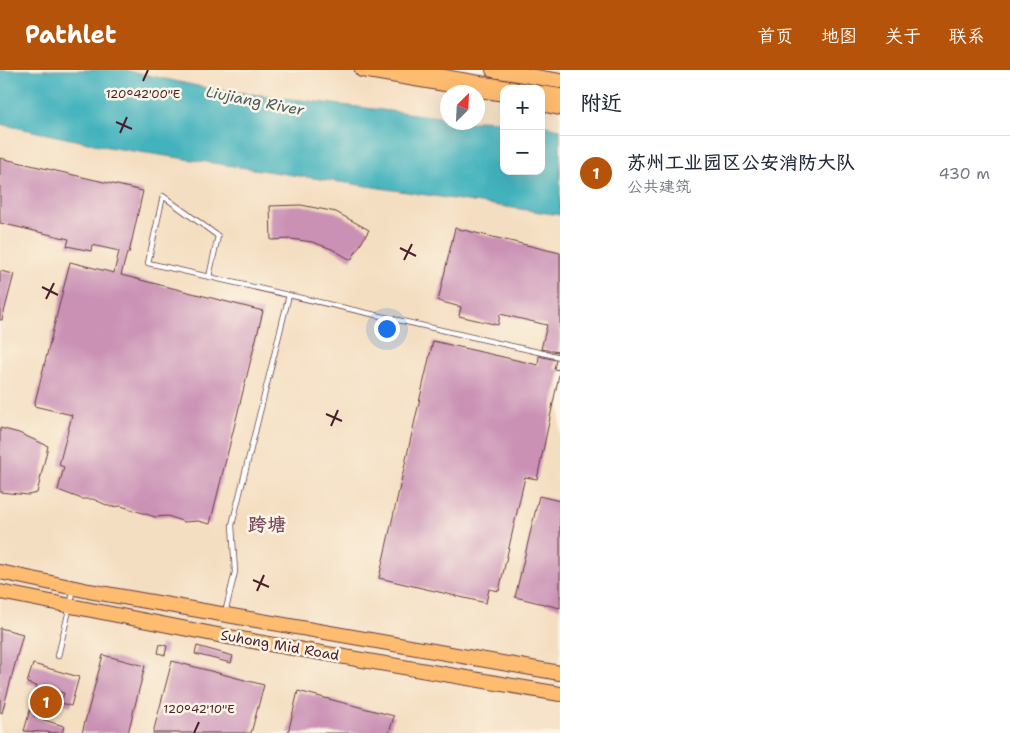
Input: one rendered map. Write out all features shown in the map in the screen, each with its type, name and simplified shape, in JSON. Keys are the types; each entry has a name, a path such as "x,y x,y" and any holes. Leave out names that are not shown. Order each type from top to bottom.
{"main road":[{"path":"362,70 500,93"},
{"path":"404,70 500,86"},
{"path":"492,70 560,81"},
{"path":"539,71 560,74"},
{"path":"431,74 500,93"},
{"path":"545,94 560,96"},
{"path":"545,102 560,104"},
{"path":"545,103 560,108"},
{"name":"Suhong Mid Road","path":"0,572 74,588 560,673"},
{"name":"Suhong Mid Road","path":"0,592 223,636 560,694"}],"lane":[{"path":"209,277 218,236 163,196 148,263 209,277 289,295 560,357"},
{"path":"224,614 235,572 232,525 289,295"},
{"path":"58,656 74,588"}],"water":[{"name":"Liujiang River","path":"0,70 125,70 211,89 440,117 440,130 485,130 485,120 500,121 500,175 545,175 545,126 560,129 560,215 113,148 0,124"}],"building":[{"path":"0,158 143,191 129,253 127,253 121,275 263,311 210,524 198,521 184,522 168,516 155,517 121,506 111,507 93,499 82,499 58,490 64,467 59,465 72,415 34,406 70,262 114,273 119,251 92,245 91,251 67,246 69,239 0,223"},
{"path":"301,205 336,212 369,230 351,260 332,249 312,242 291,239 271,240 270,206"},
{"path":"455,228 560,253 560,341 558,352 541,349 547,325 500,314 498,325 459,316 461,307 438,301"},
{"path":"0,271 14,274 2,320 0,320"},
{"path":"433,341 538,365 539,356 556,360 554,369 560,370 537,479 525,477 499,591 489,589 486,603 379,578"},
{"path":"0,428 19,433 48,446 37,493 28,495 0,492"},
{"path":"539,496 560,501 560,608 515,597"},
{"path":"0,628 23,634 2,713 0,712"},
{"path":"160,644 167,646 165,655 158,653"},
{"path":"197,646 233,656 231,663 195,654"},
{"path":"103,655 145,666 128,733 82,733"},
{"path":"172,661 264,685 251,733 153,733"},
{"path":"33,664 79,677 71,706 61,703 64,693 49,689 46,701 39,699 34,717 64,726 62,733 24,731 37,686 27,683"},
{"path":"298,691 394,716 389,733 288,733"}],"place":[{"name":"苏州工业园区公安消防大队","path":"46,702"}],"district":[{"name":"跨塘","path":"267,524"}]}
